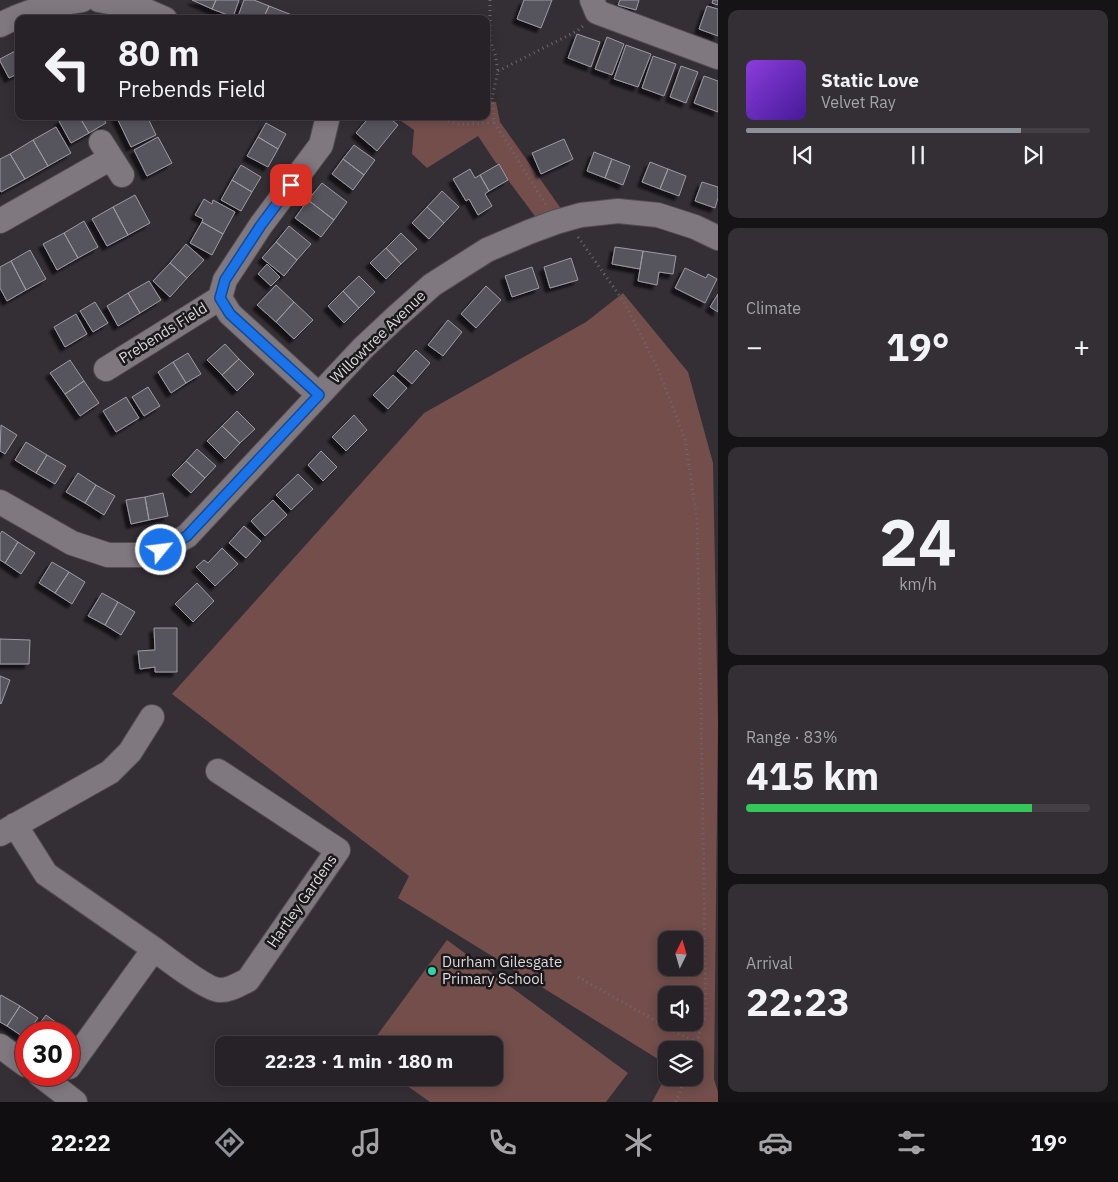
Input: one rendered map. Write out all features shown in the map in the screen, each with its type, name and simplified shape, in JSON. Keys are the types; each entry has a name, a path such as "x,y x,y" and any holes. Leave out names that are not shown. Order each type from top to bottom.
{"street":[{"path":"18,15 56,4 82,0"},
{"path":"99,0 140,8 156,15"},
{"path":"595,6 718,57"},
{"path":"0,25 15,16"},
{"name":"Prebends Field","path":"106,369 220,298 225,280 261,225 321,144 327,120"},
{"path":"0,221 111,158"},
{"name":"Willowtree Avenue","path":"0,502 72,543 108,555 138,555 161,550 187,536 319,395 395,318 432,285 487,250 528,232 581,215 618,211 658,215 695,227 718,238"},
{"name":"Prebends Field","path":"220,298 230,314 319,395"},
{"name":"Hartley Gardens","path":"152,718 130,752 110,772 8,829 46,874 205,985 218,990 232,988 248,980 338,850 218,771"},
{"path":"80,1051 154,949"},
{"path":"0,1046 15,1058"},
{"path":"59,1086 75,1102"}],"path":[{"path":"490,0 490,40 498,72 492,98 494,122 561,221 624,302 658,369 685,439 697,520 702,724 706,1013 696,1041"},
{"path":"498,72 577,31 595,6"},
{"path":"446,120 458,124 494,122"},
{"path":"471,120 477,124"},
{"path":"578,977 694,1041"},
{"path":"676,1102 681,1086"}],"shaded area":[{"path":"490,101 496,102 500,122 562,210 537,219 478,136 427,168 412,154 414,130 400,120 490,120"},
{"path":"623,293 688,372 713,463 718,723 714,1079 718,1092 718,1102 652,1102 661,1086 703,1086 703,1041 658,1041 658,1059 398,898 409,876 172,694 424,413 586,322"},
{"path":"447,940 628,1073 606,1102 430,1102 407,1086 503,1086 503,1036 377,1036"}],"building":[{"path":"192,0 216,0 212,9"},
{"path":"216,0 239,0 234,15 228,15 212,9"},
{"path":"244,0 254,0 269,6 265,15 238,15"},
{"path":"524,0 552,0 541,28 517,19"},
{"path":"620,0 639,0 636,10 618,5"},
{"path":"713,0 718,0 718,5 712,3"},
{"path":"269,6 292,15 265,15"},
{"path":"707,6 718,9 718,36 699,29"},
{"path":"577,34 600,42 591,67 568,58"},
{"path":"607,37 624,44 612,75 595,69"},
{"path":"626,45 651,54 638,87 614,79"},
{"path":"15,51 15,75 9,78 0,59"},
{"path":"653,56 676,64 664,96 642,88"},
{"path":"681,66 698,72 686,103 670,97"},
{"path":"704,76 718,81 718,112 694,103"},
{"path":"81,120 89,133 71,143 59,121"},
{"path":"81,120 104,120 106,123 89,133"},
{"path":"118,120 149,120 156,135 131,147"},
{"path":"367,120 392,120 398,125 377,151 356,133"},
{"path":"266,123 286,134 278,149 258,137"},
{"path":"56,127 71,153 48,166 33,140"},
{"path":"158,137 172,163 147,176 134,150"},
{"path":"258,137 278,149 268,167 247,156"},
{"path":"564,139 573,159 541,174 532,153"},
{"path":"33,140 48,166 25,179 10,154"},
{"path":"354,145 375,160 364,175 343,159"},
{"path":"594,152 612,159 605,178 587,171"},
{"path":"10,154 25,179 1,192 0,159"},
{"path":"343,159 364,175 353,190 332,174"},
{"path":"612,159 630,166 623,185 605,178"},
{"path":"650,162 668,169 660,189 642,182"},
{"path":"499,164 508,180 489,191 480,175"},
{"path":"241,165 261,177 252,192 232,180"},
{"path":"470,169 475,178 480,175 489,191 485,194 492,206 478,215 469,199 466,201 453,179"},
{"path":"668,169 686,176 679,196 660,189"},
{"path":"232,180 252,192 241,211 221,200"},
{"path":"702,182 718,187 718,198 715,208 695,201"},
{"path":"322,183 347,202 334,220 308,200"},
{"path":"442,191 459,207 444,223 427,207"},
{"path":"135,195 150,223 128,235 113,207"},
{"path":"204,199 212,204 213,200 235,212 223,234 202,222 203,219 195,215"},
{"path":"308,200 334,220 321,237 295,218"},
{"path":"113,207 128,235 107,246 92,219"},
{"path":"427,207 444,223 429,239 412,223"},
{"path":"84,221 98,247 78,258 64,233"},
{"path":"202,222 223,234 212,255 190,243"},
{"path":"289,226 311,244 297,260 276,242"},
{"path":"64,233 78,258 57,270 43,244"},
{"path":"401,233 417,249 401,264 386,248"},
{"path":"276,242 297,260 284,276 262,258"},
{"path":"186,244 204,260 187,278 170,263"},
{"path":"615,247 643,251 640,269 612,264"},
{"path":"386,248 401,264 386,279 370,263"},
{"path":"30,250 46,279 26,290 11,261"},
{"path":"643,251 676,256 673,274 659,272 657,285 638,281"},
{"path":"571,258 578,280 550,288 544,267"},
{"path":"11,261 26,290 7,301 0,288 0,267"},
{"path":"170,263 187,278 170,297 153,281"},
{"path":"267,264 280,277 271,286 258,274"},
{"path":"532,267 539,288 512,297 505,276"},
{"path":"685,268 706,278 708,274 717,279 705,303 675,288"},
{"path":"359,276 375,292 359,308 343,291"},
{"path":"149,281 161,300 140,313 128,293"},
{"path":"276,285 294,302 276,322 257,305"},
{"path":"486,286 501,300 476,328 461,314"},
{"path":"343,291 359,308 344,323 328,306"},
{"path":"128,293 140,313 118,326 107,306"},
{"path":"718,294 718,312 710,307"},
{"path":"95,302 108,323 93,332 80,311"},
{"path":"294,302 313,320 294,339 276,322"},
{"path":"76,314 87,334 65,347 54,327"},
{"path":"448,320 462,332 443,356 428,345"},
{"path":"225,344 239,359 222,375 207,360"},
{"path":"416,350 430,363 412,384 397,371"},
{"path":"188,353 201,374 186,383 173,362"},
{"path":"239,359 254,374 237,391 222,375"},
{"path":"70,360 84,381 65,394 50,373"},
{"path":"173,362 186,383 171,393 158,372"},
{"path":"393,375 407,388 388,409 373,395"},
{"path":"84,381 99,403 80,416 65,394"},
{"path":"148,387 160,406 144,416 132,397"},
{"path":"126,397 139,418 116,432 103,411"},
{"path":"237,411 255,429 240,443 222,426"},
{"path":"354,415 367,430 346,451 332,437"},
{"path":"1,425 17,435 5,454 0,451"},
{"path":"222,426 240,443 225,459 207,441"},
{"path":"26,442 47,455 36,473 15,460"},
{"path":"197,449 216,466 205,478 186,461"},
{"path":"321,451 337,467 323,481 308,465"},
{"path":"47,455 66,466 55,484 36,473"},
{"path":"186,461 205,478 191,493 172,475"},
{"path":"78,473 96,485 85,503 66,492"},
{"path":"298,474 313,489 291,510 276,495"},
{"path":"96,485 115,496 104,515 85,503"},
{"path":"163,493 168,516 149,520 145,497"},
{"path":"145,497 149,520 131,524 126,500"},
{"path":"273,500 287,515 265,536 251,521"},
{"path":"244,526 261,541 246,558 229,543"},
{"path":"2,531 18,542 5,563 0,560 0,534"},
{"path":"18,542 35,553 21,574 5,563"},
{"path":"222,548 238,564 215,586 196,567 204,560 208,563"},
{"path":"52,562 69,572 55,593 39,583"},
{"path":"69,572 85,582 72,604 55,593"},
{"path":"197,583 214,601 193,622 175,604"},
{"path":"102,593 118,602 105,625 88,616"},
{"path":"118,602 135,612 121,635 105,625"},
{"path":"154,628 177,628 177,672 155,672 155,667 140,669 138,651 155,650"},
{"path":"0,639 30,640 29,664 0,664"},
{"path":"0,676 10,680 1,704 0,703"},
{"path":"1,995 20,1006 7,1026 0,1022"},
{"path":"20,1006 38,1018 36,1021 15,1021 15,1031 7,1026"},
{"path":"46,1015 54,1021 41,1021"}],"place":[{"name":"Durham Gilesgate Primary School","path":"432,971"}],"route":[{"path":"161,550 187,536 319,395 230,314 220,298 225,280 261,225 291,185"}]}
